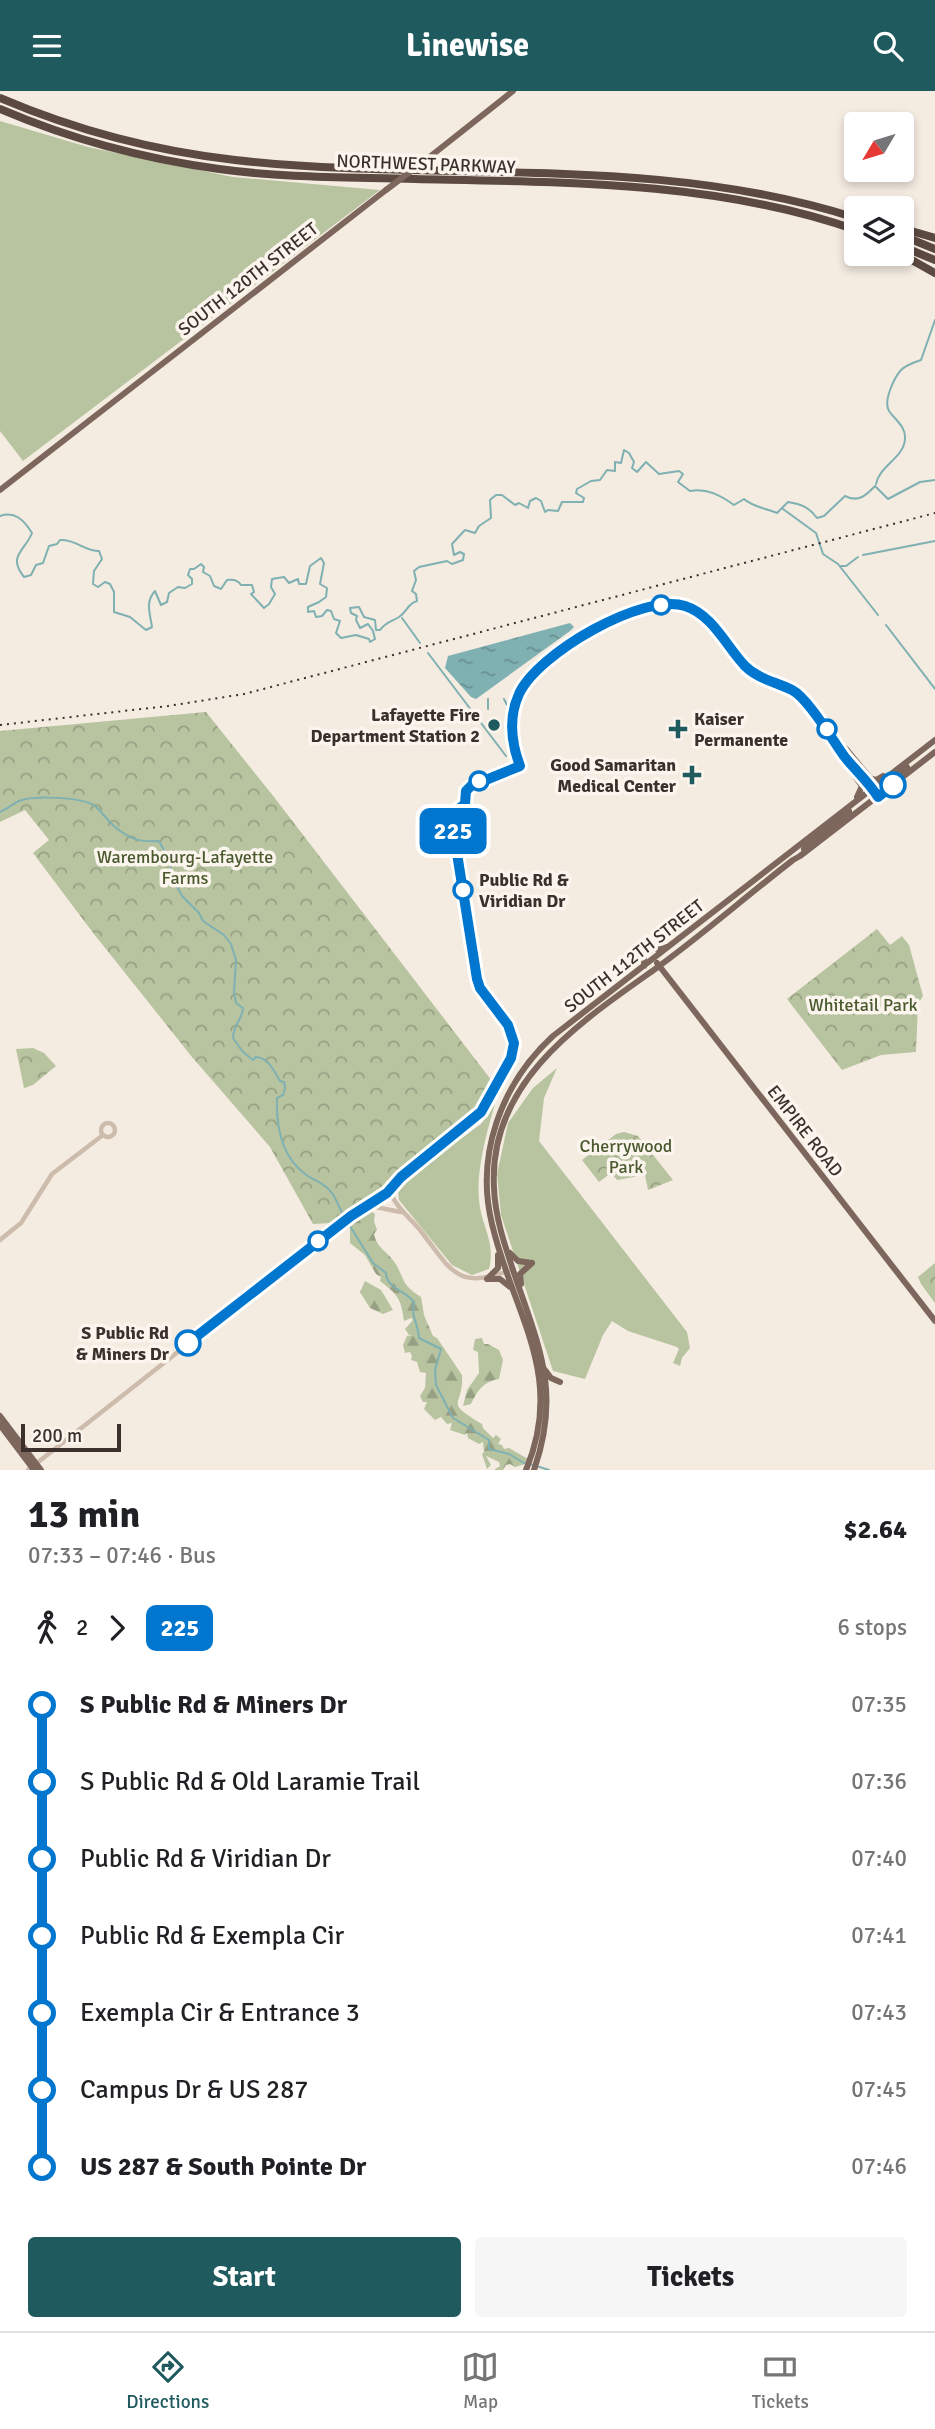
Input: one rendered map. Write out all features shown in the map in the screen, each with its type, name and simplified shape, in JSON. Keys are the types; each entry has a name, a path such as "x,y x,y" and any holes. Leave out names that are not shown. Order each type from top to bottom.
{"highway":[{"name":"NORTHWEST PARKWAY","path":"0,98 114,138 222,159 307,166 658,178 738,189 844,213"},
{"name":"NORTHWEST PARKWAY","path":"0,109 89,141 159,159 221,169 337,177 645,188 712,194 783,209 844,226"},
{"path":"914,231 935,237"},
{"path":"914,240 935,249"},
{"path":"914,251 935,260"},
{"path":"914,261 935,273"}],"main road":[{"name":"SOUTH 120TH STREET","path":"0,489 513,91"},
{"name":"SOUTH 112TH STREET","path":"510,1271 495,1236 488,1204 487,1161 497,1119 513,1084 530,1060 553,1036 935,740"},
{"path":"878,797 880,789 935,740"},
{"path":"853,803 862,786 836,750 836,743 846,749 870,778 876,780 935,740"},
{"name":"SOUTH 112TH STREET","path":"510,1271 495,1205 494,1168 500,1134 516,1093 528,1075 557,1045 935,752"},
{"path":"793,860 867,797 872,788"},
{"path":"644,966 644,945 657,949 668,947"},
{"path":"669,957 670,981"},
{"name":"EMPIRE ROAD","path":"653,959 935,1321"},
{"path":"487,1279 500,1262 495,1236"},
{"path":"505,1246 518,1261 532,1263 519,1277 524,1304"},
{"path":"510,1271 536,1356 541,1383 534,1470"},
{"path":"510,1271 545,1368 551,1378 560,1382 551,1388 547,1398"},
{"path":"487,1279 504,1281 516,1297"},
{"path":"526,1470 536,1455 544,1432 547,1398 545,1368"},
{"path":"0,1416 32,1468"},
{"path":"0,1425 32,1468 41,1470"}],"street":[{"path":"0,1240 21,1223 52,1174 103,1135"},
{"path":"32,1468 339,1225 388,1194 455,1272 469,1278 487,1279 510,1271"},
{"path":"380,1198 380,1207"},
{"path":"391,1208 394,1201"},
{"path":"366,1206 398,1210 413,1221"}],"green space":[{"path":"0,121 88,147 233,177 380,190 23,461 0,431"},
{"name":"Warembourg-Lafayette Farms","path":"206,712 492,1081 474,1116 331,1223 313,1224 270,1147 192,1057 33,853 49,840 25,810 0,822 0,731"},
{"name":"Whitetail Park","path":"877,929 890,945 902,936 909,945 923,996 918,1004 916,1052 881,1055 842,1070 787,999"},
{"path":"33,1048 44,1053 56,1066 33,1085 24,1088 16,1049"},
{"path":"557,1068 544,1098 539,1141 687,1332 690,1348 682,1358 680,1366 673,1363 679,1349 677,1347 628,1331 612,1321 603,1335 585,1379 553,1371 501,1215 497,1174 508,1123 533,1088"},
{"path":"495,1104 483,1151 478,1189 491,1259 489,1269 472,1275 452,1265 399,1200 398,1190 403,1181 481,1124"},
{"name":"Cherrywood Park","path":"624,1132 638,1136 673,1180 648,1190 645,1175 617,1180 611,1173 599,1182 582,1160 616,1134"},
{"path":"371,1211 375,1214 377,1230 374,1234 378,1243 397,1266 408,1287 421,1297 424,1315 433,1336 462,1375 459,1407 482,1424 493,1438 496,1435 501,1439 498,1444 504,1449 509,1448 528,1459 525,1464 515,1467 510,1464 503,1470 494,1470 500,1466 499,1462 486,1456 491,1465 487,1469 482,1454 483,1442 479,1444 468,1438 467,1433 465,1435 450,1430 452,1423 447,1424 441,1417 435,1420 424,1409 427,1402 423,1402 420,1396 425,1388 426,1373 420,1372 417,1362 411,1360 410,1352 405,1353 403,1345 407,1336 413,1335 409,1335 405,1329 413,1320 411,1318 404,1321 398,1298 380,1281 381,1277 376,1274 365,1255 350,1243 350,1225"},
{"path":"935,1263 935,1303 918,1277"},
{"path":"365,1281 381,1290 393,1310 383,1314 370,1308 360,1292"},
{"path":"482,1338 484,1344 499,1350 503,1360 499,1379 485,1385 471,1404 463,1406 467,1390 479,1373 478,1352 473,1350 475,1339"}],"water":[{"path":"570,623 574,627 570,631 476,699 471,697 445,668 448,656"}],"waterway":[{"path":"876,484 882,472 904,446 905,434 889,411 887,401 890,390 901,370 921,360 935,320"},
{"path":"0,516 19,518 32,533 17,559 19,570 24,577 31,575 36,565 43,563 49,546 60,540 99,551 102,559 94,571 93,584 98,587 105,582 110,584 114,592 114,612 130,617 146,630 152,627 149,604 155,591 161,605 167,602 169,593 178,587 185,588 192,584 188,575 190,569 201,564 204,567 203,572 210,576 214,586 221,589 227,580 235,580 241,585 252,585 254,592 251,594 264,608 275,594 271,587 272,579 284,577 289,583 298,579 299,584 306,584 310,566 321,558 324,563 320,584 327,588 326,597 308,607 308,612 314,611 316,617 322,616 327,610 331,611 334,619 340,621 336,633 341,638 356,635 369,639 370,642 375,639 373,631 368,624 360,628 357,616 351,613 350,608 359,607 364,617 375,620 376,630 402,615 417,601 416,594 412,591 416,580 414,571 419,567 447,561 452,564 463,560 464,554 460,552 454,555 452,544 465,530 475,533 479,526 491,518 490,500 496,495 502,495 515,505 519,503 528,508 530,501 536,498 541,501 545,512 558,511 562,502 583,502 584,498 576,493 577,489 591,481 600,480 607,470 615,471 615,462 621,463 624,450 629,453 634,462 632,468 637,472 646,462 659,474 679,471 683,474 678,482 690,491 713,493 734,505 744,499 777,513 788,502 793,503 808,509 817,518 824,516 845,496 858,498 875,486 888,499 920,482 935,480"},
{"path":"783,509 816,533 823,554 838,564 878,615"},
{"path":"863,555 935,541"},
{"path":"841,566 846,566 858,557"},
{"path":"402,618 420,643"},
{"path":"886,625 935,689"},
{"path":"428,653 506,756"},
{"path":"488,699 488,709"},
{"path":"504,699 507,705"},
{"path":"0,812 26,799 58,798 80,801 95,806 114,826 130,837 159,841 171,863 171,876 182,896 203,921 224,935 231,944 236,960 236,1003 243,1008 233,1038 253,1060 256,1057 268,1062 280,1081 284,1082 283,1095 277,1098 277,1109 279,1130 285,1149 297,1167 329,1190 345,1218"},
{"path":"348,1223 373,1263 386,1273 393,1286 414,1302 413,1313 419,1338 441,1349 435,1370 436,1385 453,1418 489,1440 489,1449 509,1454 524,1463"},
{"path":"530,1464 549,1470"}],"railway":[{"path":"0,725 168,706 244,694 935,513"}],"bus line":[{"name":"225","path":"188,1343 351,1216 387,1193 401,1177 474,1119 486,1104 511,1058 514,1043 510,1028 480,988 477,979 452,822 453,815 465,804 467,789 481,780 520,766 512,739 513,711 525,682 550,656 570,642 626,615 662,605 686,606 705,618 750,670 793,690 835,739 845,757 878,797 893,785"}],"place":[{"name":"Lafayette Fire Department Station 2","path":"494,725"},
{"name":"Kaiser Permanente","path":"678,729"},
{"name":"Good Samaritan Medical Center","path":"692,775"},
{"name":"Public Rd & Viridian Dr","path":"463,890"},
{"name":"S Public Rd & Miners Dr","path":"188,1343"}]}
